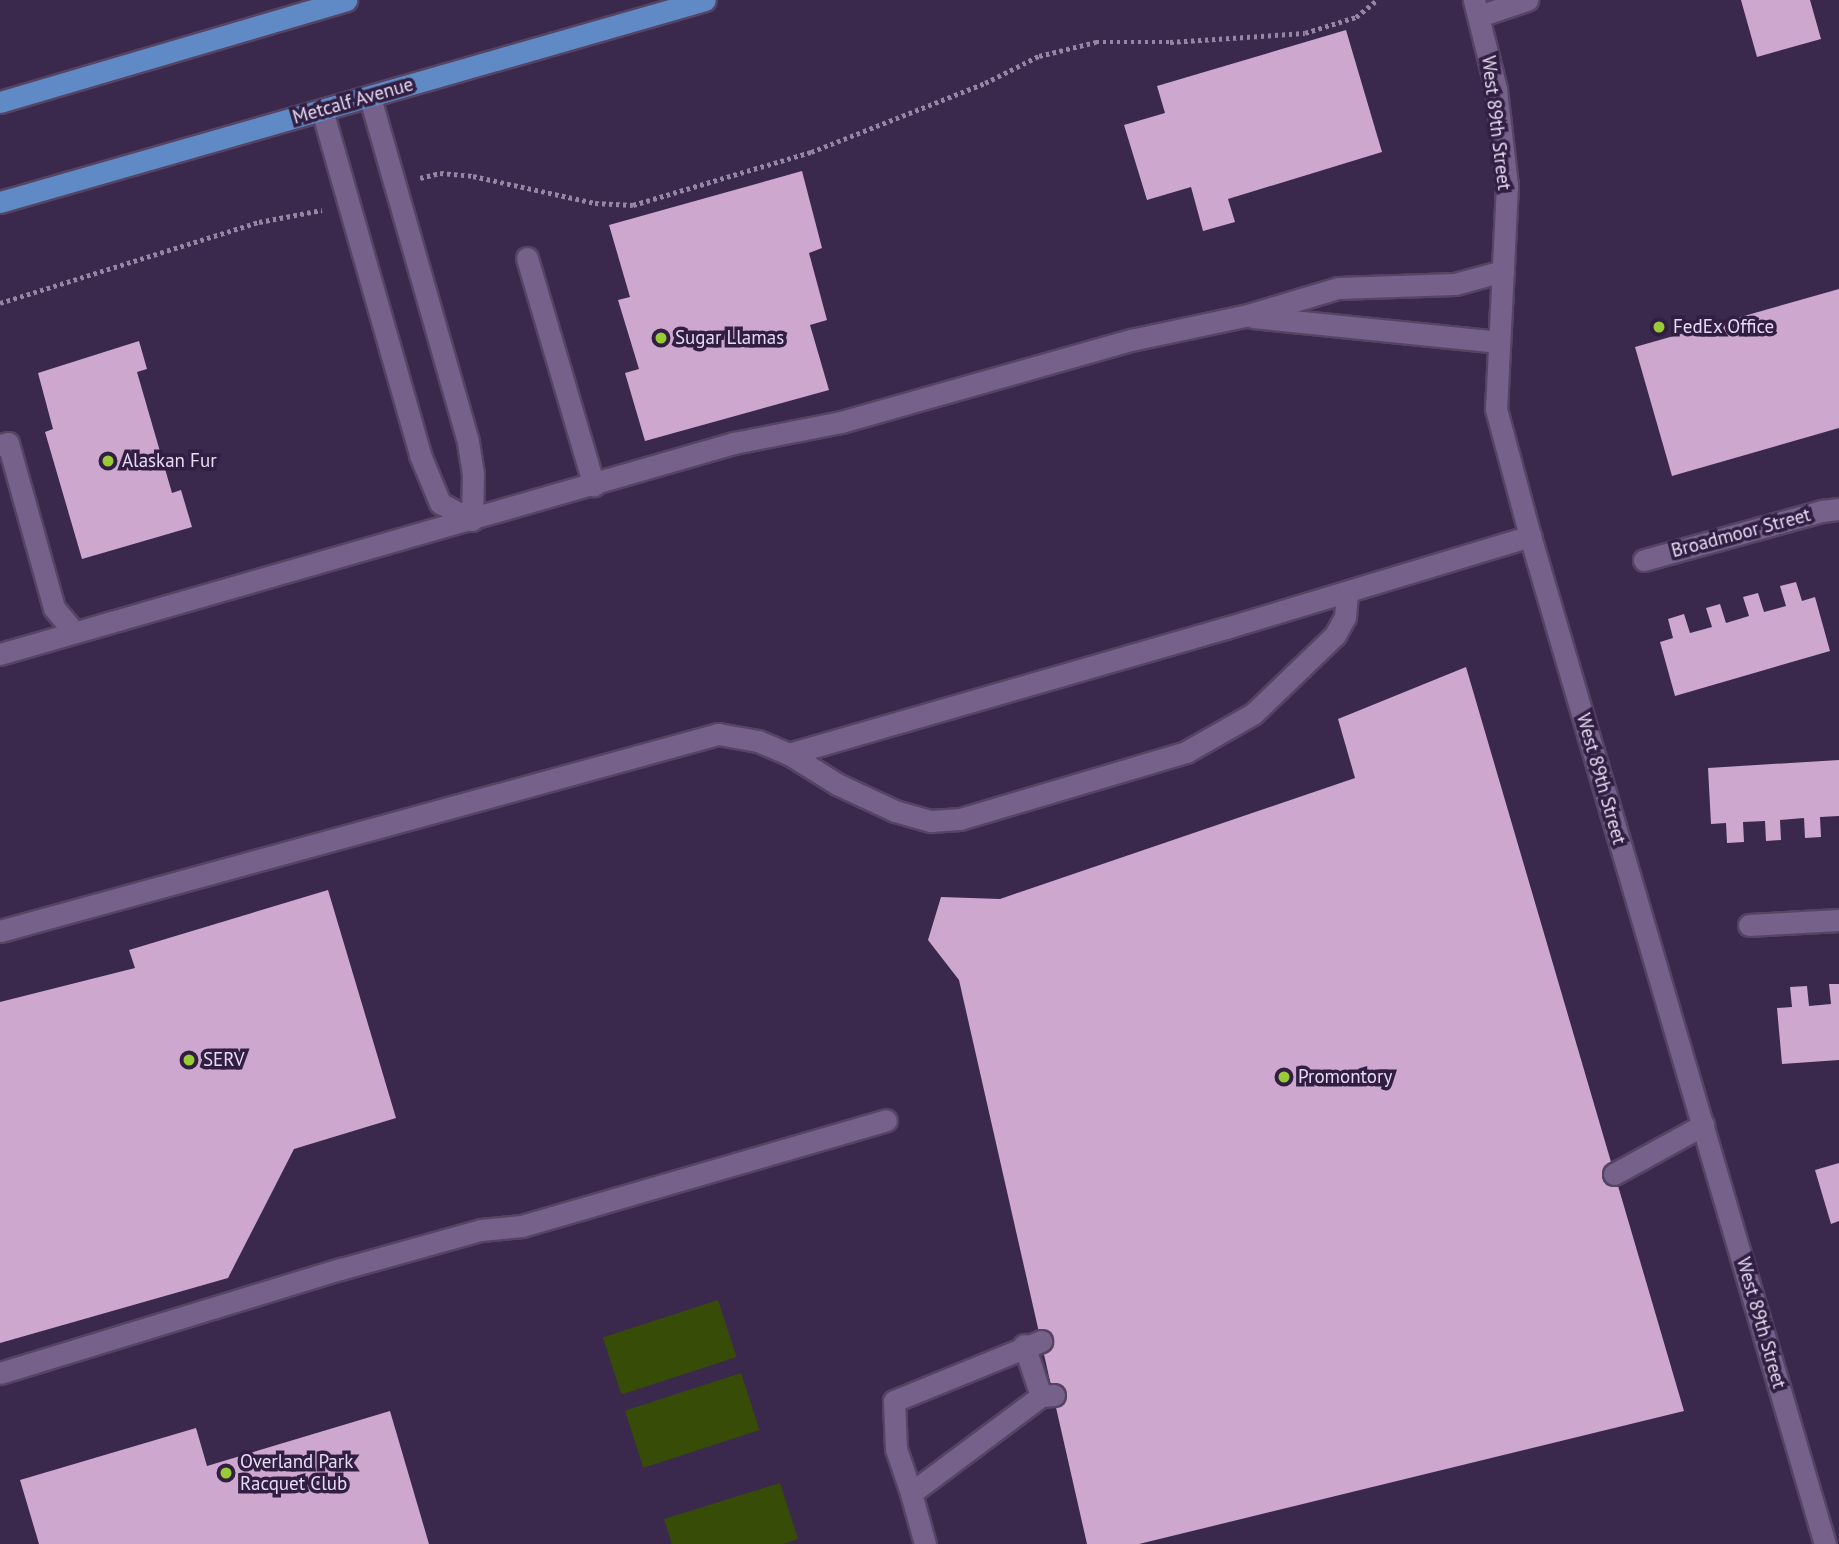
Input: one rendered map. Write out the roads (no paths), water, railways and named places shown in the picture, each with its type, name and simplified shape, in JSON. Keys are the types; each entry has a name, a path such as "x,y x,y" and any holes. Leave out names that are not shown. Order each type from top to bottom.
{"main road":[{"path":"0,102 346,0"},
{"name":"Metcalf Avenue","path":"0,202 705,0"}],"street":[{"path":"1477,8 1527,0"},
{"name":"West 89th Street","path":"1477,8 1496,89 1507,184 1496,409 1530,536 1825,1544"},
{"path":"370,97 467,438 473,474 472,520"},
{"path":"322,110 420,454 440,503 472,520"},
{"path":"527,258 594,485"},
{"path":"0,654 734,443 841,422 1131,340 1244,316 1338,288 1455,284 1503,271"},
{"path":"1244,316 1499,342"},
{"path":"0,445 8,443 54,608 74,632"},
{"name":"Broadmoor Street","path":"1644,560 1822,511 1839,509"},
{"path":"789,754 1530,536"},
{"path":"0,931 718,734 758,741 789,754 837,784 895,811 931,821 960,818 1186,752 1253,714 1335,635 1345,617 1347,592"},
{"path":"1749,925 1839,920"},
{"path":"0,1373 341,1269 481,1230 522,1226 886,1120"},
{"path":"1614,1174 1703,1125"},
{"path":"911,1493 1048,1396 1032,1343 894,1401 896,1449 925,1544"}],"place":[{"name":"FedEx Office","path":"1659,327"},
{"name":"Sugar Llamas","path":"661,338"},
{"name":"Alaskan Fur","path":"108,461"},
{"name":"SERV","path":"189,1060"},
{"name":"Promontory","path":"1284,1077"},
{"name":"Overland Park Racquet Club","path":"226,1473"}]}
